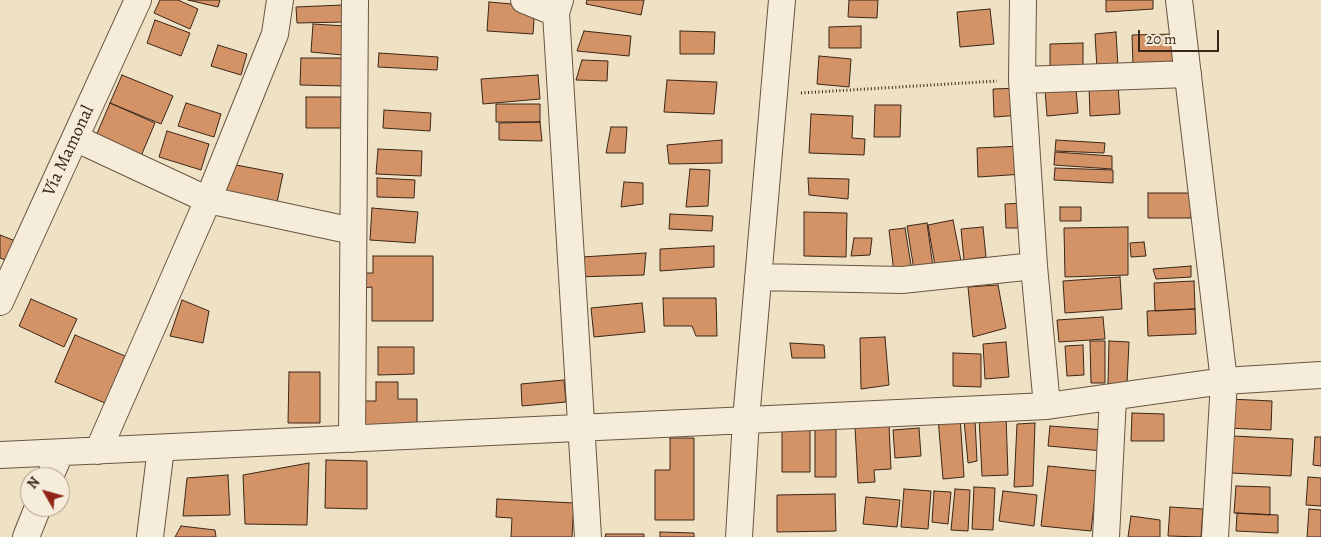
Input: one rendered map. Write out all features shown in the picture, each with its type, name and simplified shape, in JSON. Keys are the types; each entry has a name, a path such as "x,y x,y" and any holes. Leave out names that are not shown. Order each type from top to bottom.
{"street":[{"path":"98,451 208,200 275,34 280,0"},
{"path":"352,439 355,0"},
{"path":"524,0 558,6 580,428 588,537"},
{"path":"739,537 746,420 782,0"},
{"path":"1022,0 1022,80 1034,266 1047,406"},
{"path":"1179,0 1224,381 1215,537"},
{"name":"Vía Mamonal","path":"0,302 136,1"},
{"path":"1022,80 1188,74"},
{"path":"75,138 208,200 353,231"},
{"path":"758,277 902,280 1034,266"},
{"path":"0,455 1047,406 1224,381 1321,375"},
{"path":"1106,537 1113,398"},
{"path":"150,537 161,448"},
{"path":"54,467 60,453"},
{"path":"26,537 34,517"}],"path":[{"path":"774,95 1022,80"}],"building":[{"path":"160,0 178,0 198,9 190,29 154,13"},
{"path":"188,0 220,0 218,7"},
{"path":"587,0 644,0 641,15 586,4"},
{"path":"849,0 878,0 877,18 848,17"},
{"path":"1106,0 1153,0 1153,9 1106,12"},
{"path":"489,2 535,6 533,34 487,31"},
{"path":"343,5 344,22 297,23 296,7"},
{"path":"990,9 994,44 960,47 957,12"},
{"path":"155,20 190,33 181,56 147,43"},
{"path":"313,24 345,26 343,55 311,52"},
{"path":"861,26 861,48 829,48 829,27"},
{"path":"584,31 631,36 629,56 577,51"},
{"path":"680,31 715,32 714,54 680,54"},
{"path":"1116,32 1118,67 1097,69 1095,34"},
{"path":"1176,34 1177,65 1133,66 1132,35"},
{"path":"1083,43 1083,70 1050,70 1050,44"},
{"path":"218,45 247,54 241,75 211,66"},
{"path":"379,53 438,57 437,70 378,67"},
{"path":"819,56 851,59 849,87 817,84"},
{"path":"301,58 345,58 344,86 300,85"},
{"path":"582,60 608,61 607,81 576,80"},
{"path":"122,75 173,96 161,124 110,103"},
{"path":"538,75 540,99 483,104 481,79"},
{"path":"667,80 717,82 714,114 664,112"},
{"path":"1118,84 1120,114 1090,116 1089,86"},
{"path":"1020,88 1021,115 994,117 993,89"},
{"path":"1076,88 1078,113 1047,116 1045,90"},
{"path":"306,97 341,97 341,128 306,128"},
{"path":"110,103 155,123 141,156 96,136"},
{"path":"186,103 221,114 214,137 178,126"},
{"path":"496,104 540,104 540,122 496,122"},
{"path":"875,105 901,105 900,137 874,137"},
{"path":"384,110 431,113 430,131 383,128"},
{"path":"811,114 853,116 852,138 865,139 864,155 809,153"},
{"path":"540,122 542,141 499,140 499,123"},
{"path":"611,127 627,127 625,153 606,153"},
{"path":"167,131 209,144 201,170 159,157"},
{"path":"722,140 722,163 669,164 667,145"},
{"path":"1056,140 1105,143 1104,153 1055,151"},
{"path":"1023,146 1024,174 978,177 977,148"},
{"path":"378,149 422,151 421,176 376,174"},
{"path":"1055,152 1112,156 1112,169 1054,165"},
{"path":"231,164 283,174 276,207 224,197"},
{"path":"1055,168 1113,170 1113,183 1054,180"},
{"path":"690,169 710,170 708,206 686,207"},
{"path":"377,178 415,180 414,198 377,197"},
{"path":"808,178 849,179 848,199 809,195"},
{"path":"624,182 643,183 643,204 621,207"},
{"path":"1148,193 1190,193 1191,218 1148,218"},
{"path":"1026,203 1027,228 1006,228 1005,204"},
{"path":"1060,207 1081,207 1081,221 1060,221"},
{"path":"372,208 418,212 415,243 370,240"},
{"path":"804,212 847,213 846,257 804,256"},
{"path":"670,214 713,216 712,231 669,229"},
{"path":"953,220 961,261 935,266 928,225"},
{"path":"927,223 933,267 914,270 907,226"},
{"path":"983,227 986,257 964,260 961,229"},
{"path":"1128,227 1128,275 1065,277 1064,228"},
{"path":"905,228 912,271 894,273 889,230"},
{"path":"0,235 18,242 11,262 0,258"},
{"path":"854,238 872,238 870,255 851,256"},
{"path":"1144,242 1146,256 1131,257 1130,243"},
{"path":"714,246 714,267 660,271 660,249"},
{"path":"646,253 644,275 575,277 582,257"},
{"path":"373,256 433,256 433,321 372,321 372,287 362,288 361,273 373,273"},
{"path":"1191,266 1191,277 1156,279 1153,269"},
{"path":"1120,277 1122,309 1065,313 1063,281"},
{"path":"1194,281 1195,309 1155,311 1154,283"},
{"path":"998,285 1006,328 973,337 968,287"},
{"path":"663,298 716,298 717,336 696,336 692,326 664,326"},
{"path":"31,299 77,319 64,347 19,326"},
{"path":"182,300 209,311 203,343 170,336"},
{"path":"642,303 645,332 594,337 591,308"},
{"path":"1195,309 1196,334 1148,336 1147,311"},
{"path":"1103,317 1105,339 1059,342 1057,320"},
{"path":"75,335 125,356 105,403 55,382"},
{"path":"885,337 889,385 861,389 860,338"},
{"path":"1090,341 1105,341 1105,383 1091,383"},
{"path":"1109,341 1129,342 1127,384 1108,384"},
{"path":"1006,342 1009,377 985,379 983,344"},
{"path":"790,343 824,345 825,358 792,358"},
{"path":"1083,345 1084,375 1067,376 1065,346"},
{"path":"378,347 414,347 414,374 378,375"},
{"path":"953,353 981,354 981,387 953,386"},
{"path":"289,372 320,372 320,423 288,423"},
{"path":"564,380 566,402 522,406 521,384"},
{"path":"376,382 398,382 398,399 417,399 417,432 363,432 363,401 376,401"},
{"path":"1229,399 1272,401 1271,430 1227,428"},
{"path":"1132,413 1164,414 1164,441 1131,441"},
{"path":"1006,415 1008,475 982,476 979,416"},
{"path":"960,416 964,477 943,479 938,418"},
{"path":"964,420 975,420 977,461 968,463"},
{"path":"1035,423 1033,486 1014,487 1017,424"},
{"path":"889,425 891,469 874,470 875,482 858,483 855,427"},
{"path":"1050,426 1105,430 1103,451 1048,446"},
{"path":"810,428 810,472 782,472 782,429"},
{"path":"815,428 836,428 836,477 815,477"},
{"path":"919,428 921,456 895,458 893,430"},
{"path":"1233,436 1293,439 1291,476 1231,473"},
{"path":"1315,437 1321,437 1321,466 1313,465"},
{"path":"670,438 694,438 694,520 655,520 655,470 670,470"},
{"path":"326,460 367,461 367,509 325,508"},
{"path":"309,463 307,525 245,524 243,475"},
{"path":"1048,466 1098,471 1091,531 1041,526"},
{"path":"228,475 230,515 183,516 187,478"},
{"path":"1308,477 1321,478 1321,506 1306,505"},
{"path":"1236,486 1270,487 1270,515 1234,513"},
{"path":"974,487 995,488 993,530 972,529"},
{"path":"904,489 931,491 928,529 901,527"},
{"path":"955,489 970,490 968,531 951,530"},
{"path":"934,491 951,492 948,524 932,522"},
{"path":"1003,491 1037,495 1034,526 999,521"},
{"path":"835,494 836,531 777,532 777,495"},
{"path":"866,497 900,500 897,527 863,524"},
{"path":"497,499 574,503 572,537 511,537 512,518 496,517"},
{"path":"1170,507 1203,509 1201,537 1168,536"},
{"path":"1309,509 1321,510 1321,537 1307,537"},
{"path":"1237,513 1278,515 1278,533 1236,531"},
{"path":"1131,516 1160,520 1160,537 1128,537"},
{"path":"181,526 215,530 216,537 175,537"},
{"path":"660,532 694,533 694,537 660,537"},
{"path":"606,534 644,534 644,537 605,537"}]}
